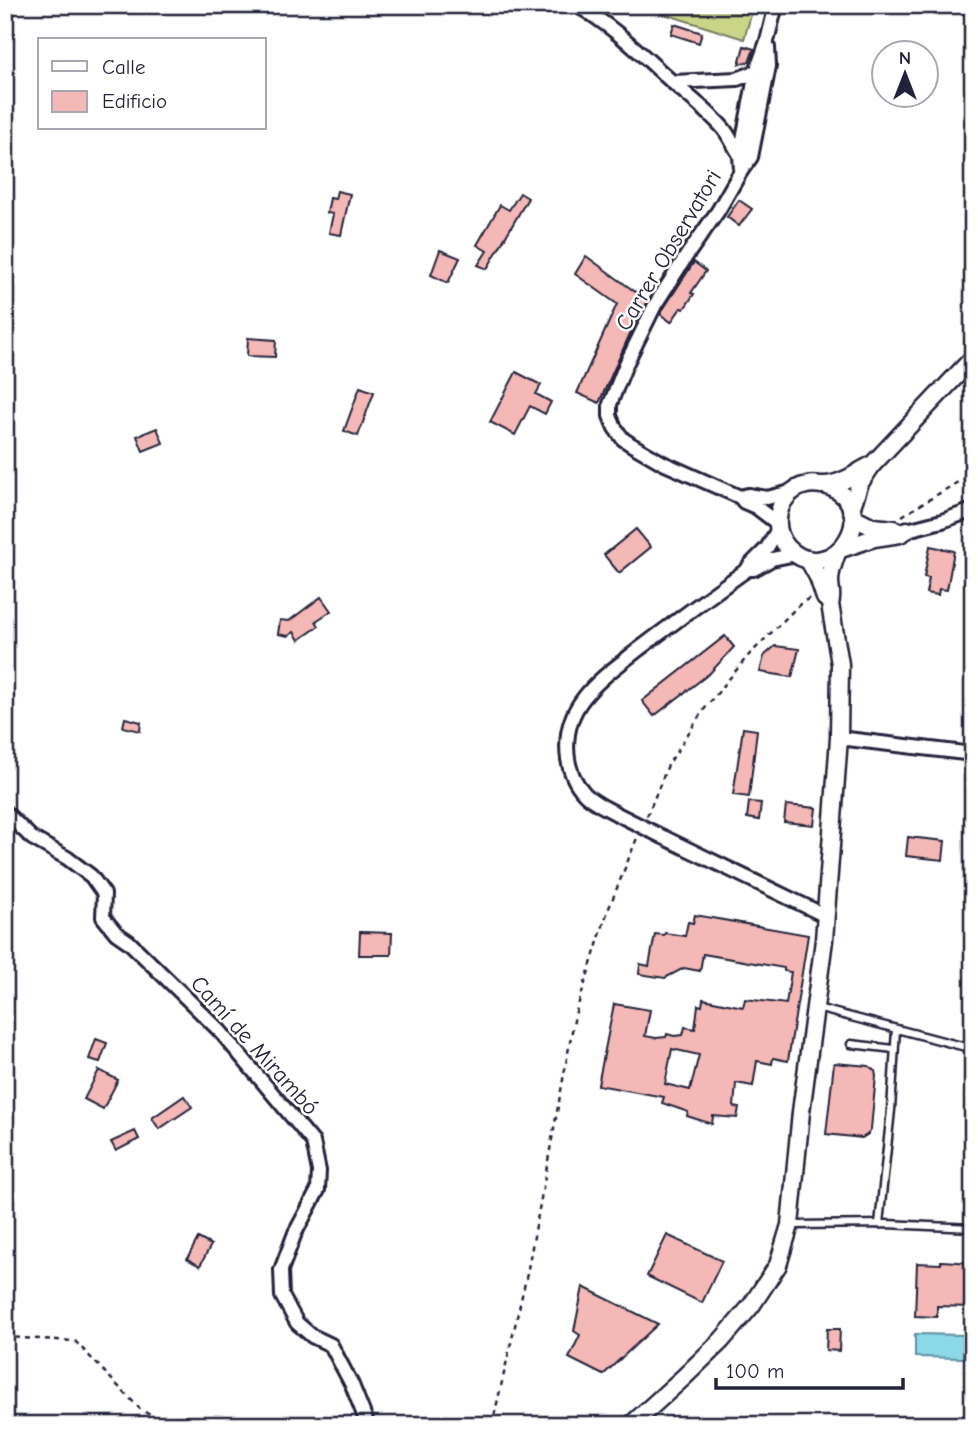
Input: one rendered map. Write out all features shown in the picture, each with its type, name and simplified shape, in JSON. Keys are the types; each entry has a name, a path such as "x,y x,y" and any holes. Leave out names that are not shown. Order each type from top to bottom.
{"street":[{"path":"576,5 620,35 697,103 726,131 740,155"},
{"name":"Carrer Observatori","path":"740,496 641,452 619,434 612,422 610,409 626,364 655,305 718,211 741,171 740,155 750,132 756,72 776,5"},
{"path":"741,171 751,157 750,132 759,113 769,66 767,41"},
{"path":"673,82 742,78 756,72"},
{"path":"742,78 759,90 755,101 759,113"},
{"path":"726,131 740,136 750,132"},
{"path":"631,1425 721,1341 751,1306 778,1265 790,1225 801,1112 826,916 839,738 840,664 830,604 830,578 839,551 851,534 852,513 860,483 872,465 973,358"},
{"path":"830,604 825,598 818,577 802,556 786,546 778,526 756,507 744,502 740,496 767,498 807,485 843,481 872,465"},
{"path":"825,485 844,496 852,513 878,528 930,524 973,509"},
{"path":"791,492 781,506 778,526 767,548 748,569 687,612 607,675 583,699 574,713 567,746 572,774 587,795 599,805 826,916"},
{"path":"748,569 754,569 772,559 802,556 823,559 874,538 900,534 902,525"},
{"path":"839,738 973,754"},
{"name":"Camí de Mirambó","path":"5,812 32,838 67,858 91,876 104,894 103,917 116,933 129,942 220,1031 313,1142 319,1171 318,1190 295,1233 281,1270 282,1296 297,1323 312,1336 331,1345 352,1385 368,1425"}],"lane":[{"path":"815,1007 973,1049"},
{"path":"879,1224 896,1029"},
{"path":"851,1044 894,1049"},
{"path":"790,1225 879,1224 973,1228"}],"path":[{"path":"902,525 958,482 973,477"},
{"path":"647,814 668,765 702,712 747,657 800,604"},
{"path":"492,1425 527,1274 575,1014 607,913 637,839"},
{"path":"5,1337 75,1341 140,1409 167,1425"}],"green space":[{"path":"636,5 754,5 744,39"}],"water":[{"path":"915,1334 964,1335 963,1358 915,1357"}],"building":[{"path":"674,24 702,33 699,43 671,34"},
{"path":"744,46 754,49 749,62 739,64"},
{"path":"337,191 350,194 341,235 329,233 333,214 327,213 330,198 335,199"},
{"path":"520,193 528,198 487,269 478,265 487,251 477,245 500,205 509,210"},
{"path":"739,200 752,209 739,226 727,217"},
{"path":"440,250 460,258 448,283 431,275"},
{"path":"586,256 648,301 637,318 599,403 577,393 617,304 575,274"},
{"path":"694,262 706,271 684,309 681,308 671,322 660,314"},
{"path":"248,338 276,340 275,357 247,356"},
{"path":"516,372 541,385 536,394 551,402 545,414 530,406 515,435 490,422"},
{"path":"360,387 374,392 358,436 344,431"},
{"path":"157,428 163,443 143,451 137,436"},
{"path":"636,529 651,547 619,573 604,555"},
{"path":"930,546 954,551 947,590 939,589 938,595 926,593 929,578 924,577"},
{"path":"321,597 331,611 316,621 319,626 299,640 294,632 288,636 278,634 280,620 289,621"},
{"path":"725,636 734,647 710,673 654,716 642,701"},
{"path":"775,646 799,649 792,677 760,672 764,656"},
{"path":"125,718 141,722 140,731 123,727"},
{"path":"743,728 757,730 749,797 733,795"},
{"path":"749,802 761,803 759,820 747,818"},
{"path":"786,805 816,808 814,825 784,822"},
{"path":"908,837 945,841 943,860 906,856"},
{"path":"695,915 808,935 788,1061 773,1058 772,1064 757,1061 753,1086 736,1083 734,1107 739,1108 737,1118 713,1116 712,1124 687,1116 688,1112 662,1103 664,1097 598,1085 614,1004 650,1010 645,1036 656,1038 666,1037 667,1034 683,1035 685,1027 695,1029 698,1005 702,1006 703,999 743,1007 745,999 786,1004 791,972 784,971 784,968 703,954 700,971 684,968 665,978 639,974 640,964 649,966 655,934 685,936 688,922 693,923","holes":["672,1049 699,1055 690,1090 665,1084"]},
{"path":"360,932 392,933 391,955 359,955"},
{"path":"96,1039 107,1043 100,1062 89,1059"},
{"path":"834,1063 869,1066 875,1071 871,1129 862,1138 826,1134"},
{"path":"99,1070 118,1080 103,1109 84,1099"},
{"path":"184,1096 192,1107 159,1129 152,1118"},
{"path":"135,1131 139,1139 116,1151 111,1142"},
{"path":"667,1235 722,1261 702,1303 647,1276"},
{"path":"198,1238 211,1245 200,1266 187,1259"},
{"path":"941,1261 973,1263 973,1307 937,1306 937,1317 915,1316 917,1263 941,1264"},
{"path":"583,1287 658,1324 603,1375 569,1358 580,1335 574,1331"},
{"path":"827,1329 840,1329 839,1351 826,1350"}]}
